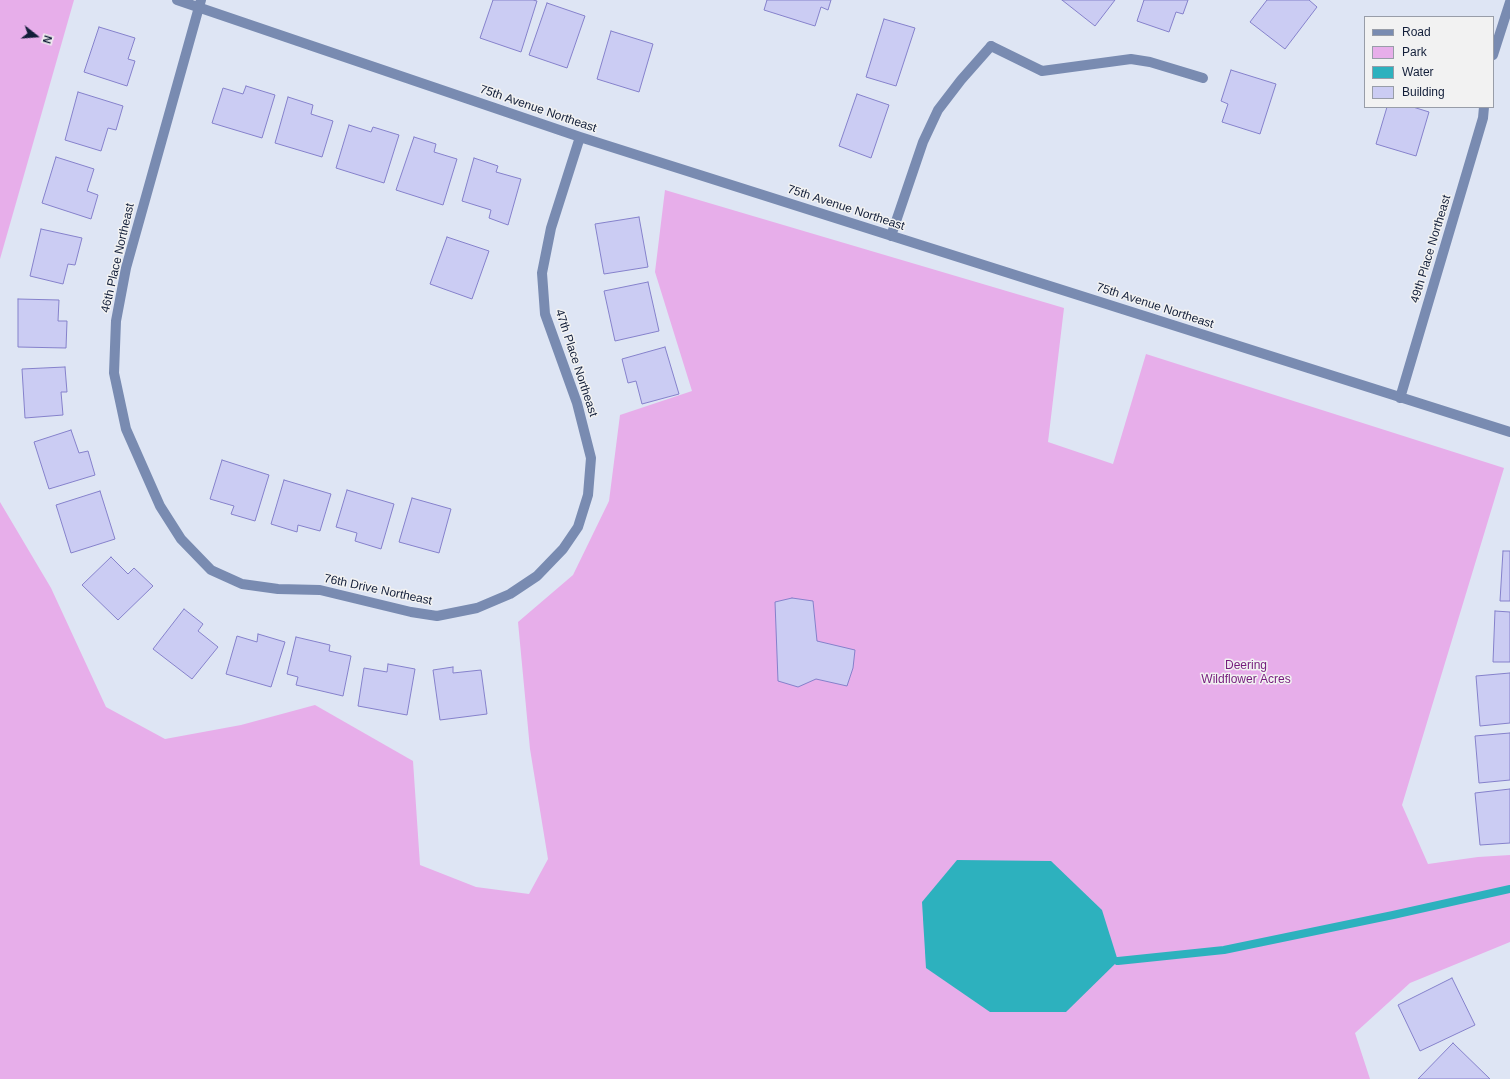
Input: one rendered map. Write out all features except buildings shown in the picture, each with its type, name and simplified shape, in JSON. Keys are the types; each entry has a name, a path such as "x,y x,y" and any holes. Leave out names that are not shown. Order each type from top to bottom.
{"street":[{"name":"75th Avenue Northeast","path":"177,0 200,3 580,137 1510,432"},
{"path":"1494,52 1510,2"},
{"name":"46th Place Northeast","path":"181,539 160,506 126,429 114,373 116,321 126,268 200,3"},
{"path":"891,236 922,142 938,110 961,80 991,46 1042,71 1131,59 1150,62 1203,78"},
{"name":"49th Place Northeast","path":"1400,398 1483,118 1484,108"},
{"name":"47th Place Northeast","path":"510,594 537,576 563,549 578,527 588,495 591,458 577,403 545,314 542,273 551,228 580,137"},
{"name":"76th Drive Northeast","path":"181,539 211,570 242,584 278,589 320,590 411,612 437,616 477,608 510,594"}],"green space":[{"path":"0,0 74,0 0,259"},
{"name":"Deering Wildflower Acres","path":"665,190 1064,308 1048,442 1113,464 1146,354 1504,468 1402,805 1428,864 1478,857 1510,855 1510,942 1410,983 1355,1033 1370,1079 0,1079 0,502 51,588 106,707 165,739 241,725 315,705 413,761 420,865 476,887 529,894 548,859 530,749 518,622 573,575 609,501 620,415 692,391 655,272"}],"water":[{"path":"957,860 1051,861 1102,910 1118,961 1066,1012 990,1012 926,968 922,902"}],"waterway":[{"path":"1118,961 1224,950 1510,889"}]}
